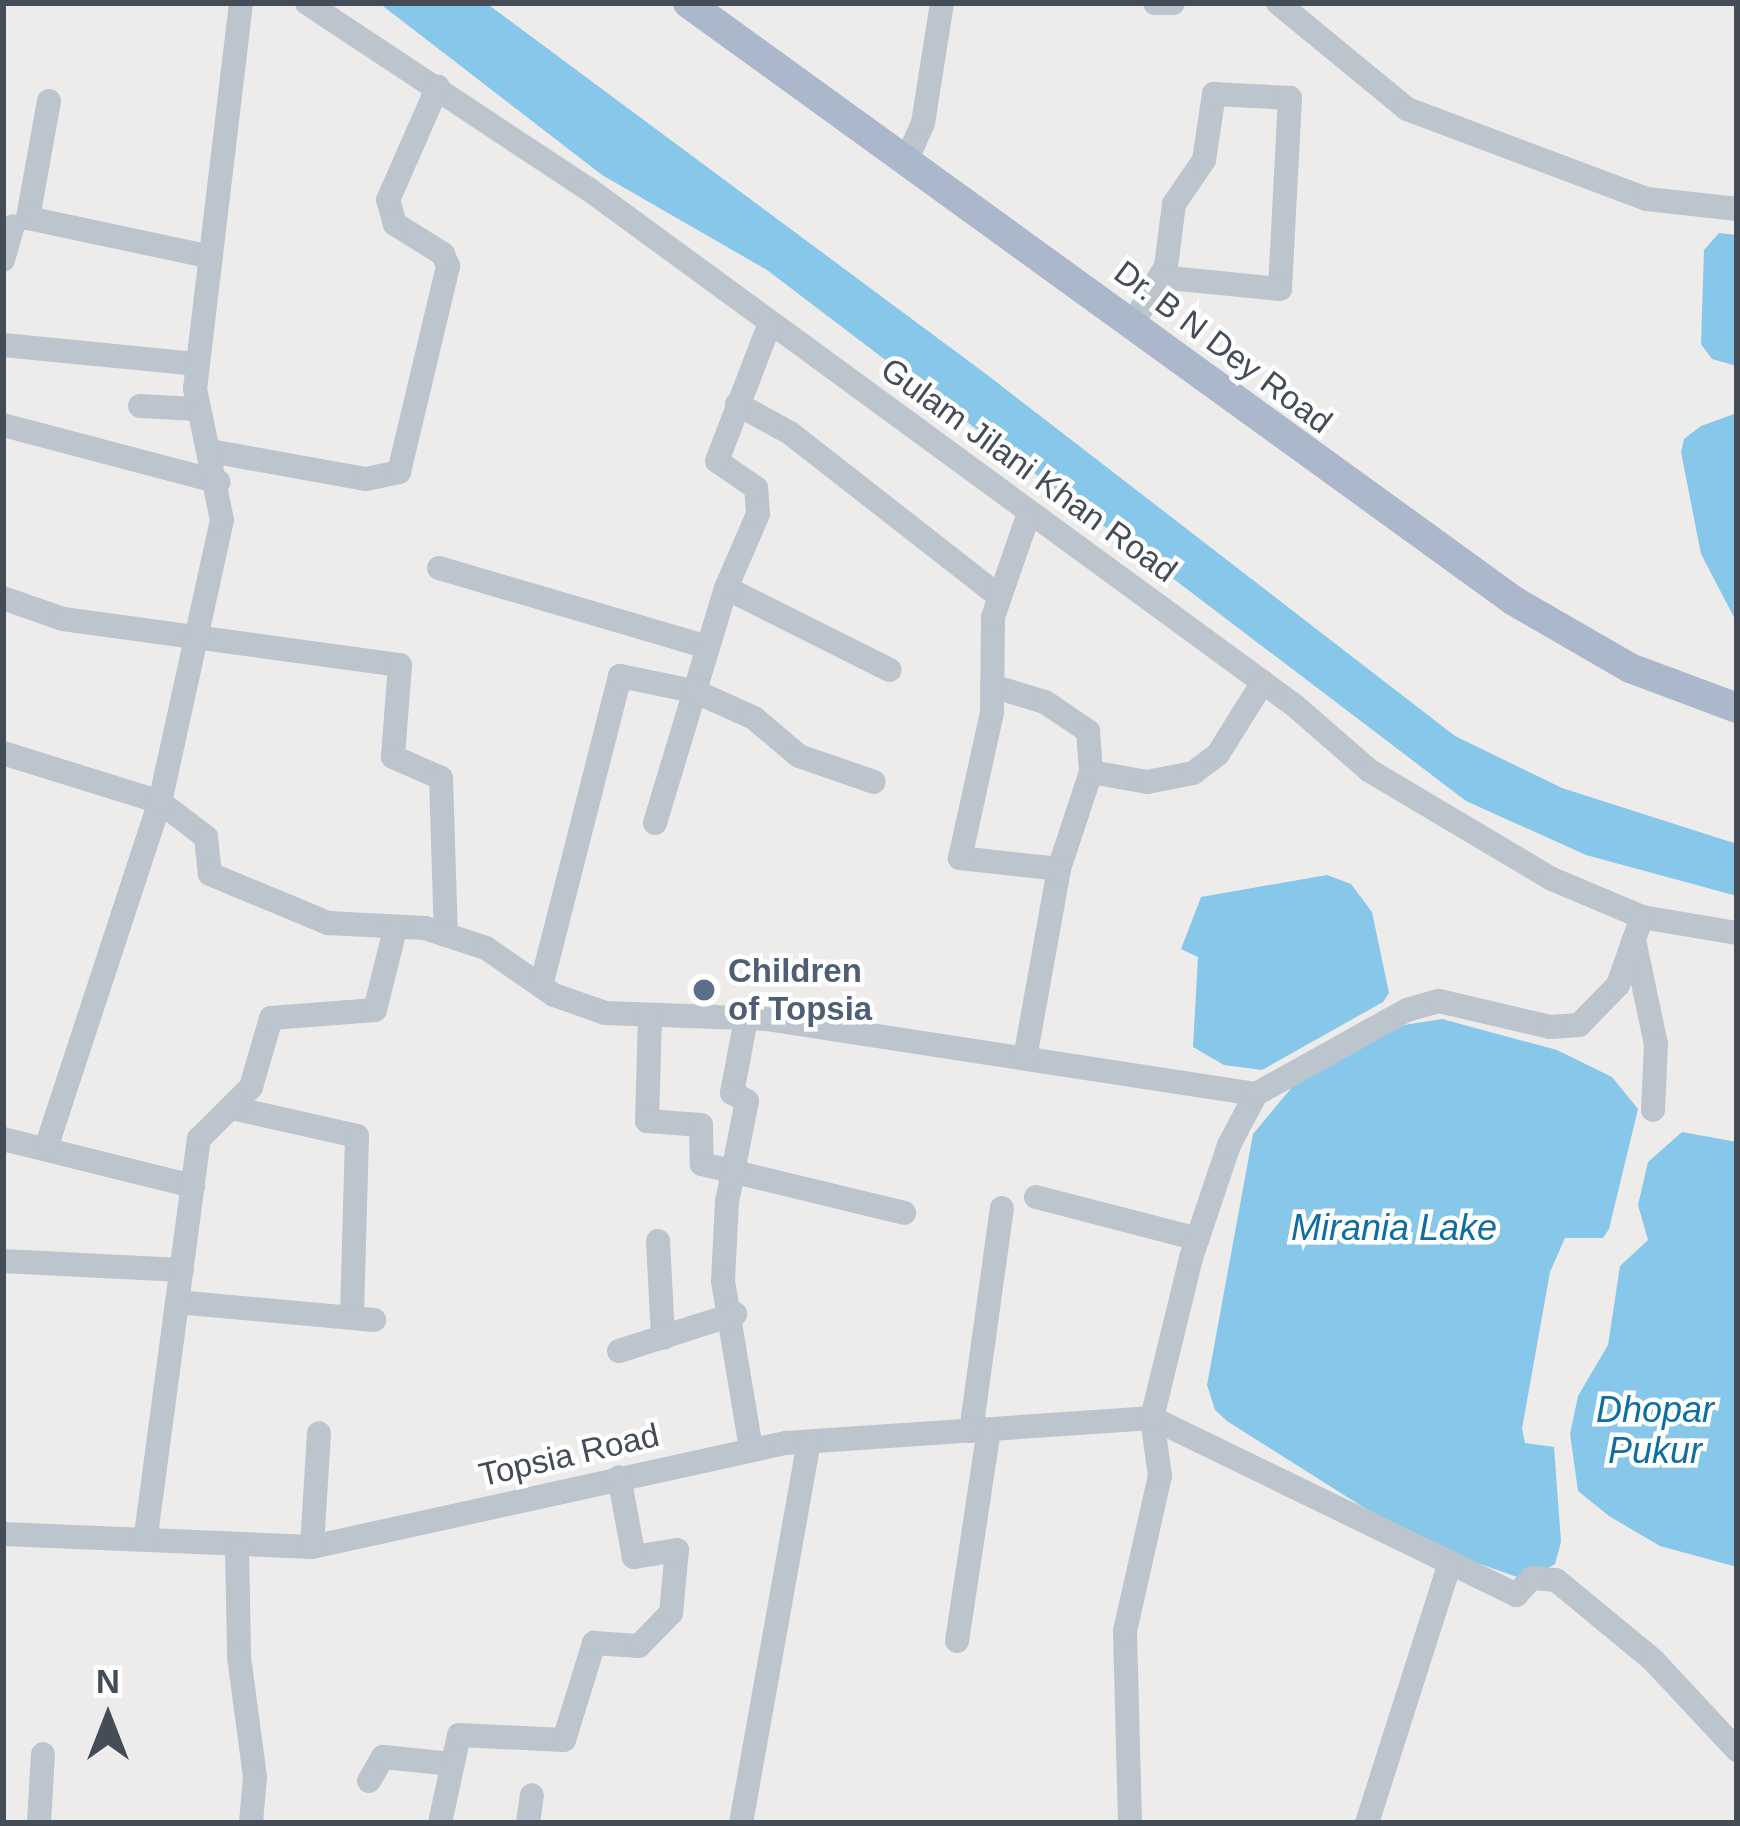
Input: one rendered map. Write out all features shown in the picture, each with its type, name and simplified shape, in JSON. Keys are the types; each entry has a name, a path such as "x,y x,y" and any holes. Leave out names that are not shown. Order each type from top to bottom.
{"main road":[{"name":"Dr. B N Dey Road","path":"688,3 1514,601 1630,668 1737,709"}],"street":[{"path":"46,1148 160,802 202,636 222,520 219,482 196,409 241,3"},
{"name":"Gulam Jilani Khan Road","path":"307,3 438,86 770,322 1028,516 1262,682 1370,771 1485,843 1638,928 1737,933"},
{"path":"908,158 923,123 942,3"},
{"path":"1155,3 1173,3"},
{"path":"1278,3 1407,109 1647,199 1737,209"},
{"path":"210,451 366,478 400,472 448,266 443,254 395,224 388,200 438,86"},
{"path":"1132,325 1160,277 1174,204 1204,160 1214,94 1290,98 1280,289 1160,277"},
{"path":"49,101 28,218 211,256"},
{"path":"3,260 14,226"},
{"path":"655,824 726,588 759,500 756,488 717,460 770,322"},
{"path":"3,345 198,364"},
{"path":"737,404 790,433 999,596"},
{"path":"140,406 196,409"},
{"path":"3,425 219,482"},
{"path":"1028,516 999,596 992,686 960,858 1059,868"},
{"path":"440,568 708,647"},
{"path":"726,588 890,670"},
{"path":"3,598 63,619 400,665 393,757 400,767 441,778 446,935"},
{"path":"541,986 620,676 694,691 754,718 799,756 874,782"},
{"path":"1091,772 1147,782 1193,773 1218,754 1262,682"},
{"path":"992,686 1045,702 1088,731 1091,772 1059,868 1025,1058"},
{"path":"3,753 160,802 206,837 210,874 328,922 446,935 486,948 541,986 605,1013 746,1019 1256,1094"},
{"path":"1130,1823 1125,1631 1160,1476 1152,1418 1198,1239 1229,1144 1256,1094 1407,1010 1438,1001 1550,1028 1579,1025 1618,985 1638,928"},
{"path":"1638,928 1656,1044 1653,1110"},
{"path":"146,1534 203,1131 251,1087 271,1018 375,1010 395,930"},
{"path":"650,1016 647,1121 701,1125 701,1164 735,1167 904,1213"},
{"path":"746,1019 732,1093 747,1101 723,1281 734,1314 751,1449"},
{"path":"177,1302 363,1319 357,1136 232,1108"},
{"path":"3,1139 193,1186"},
{"path":"1036,1197 1198,1239"},
{"path":"957,1641 1002,1208"},
{"path":"658,1241 663,1338"},
{"path":"3,1262 182,1270"},
{"path":"619,1352 734,1314"},
{"path":"1152,1418 1516,1594 1532,1578 1556,1580 1652,1659 1737,1750"},
{"name":"Topsia Road","path":"3,1534 146,1534 237,1548 312,1547 751,1449 1152,1418"},
{"path":"312,1547 319,1433"},
{"path":"740,1823 809,1442"},
{"path":"440,1823 459,1735 564,1740 594,1643 639,1646 671,1613 677,1550 634,1557 619,1477"},
{"path":"237,1548 239,1657 255,1777 251,1823"},
{"path":"1367,1823 1450,1563"},
{"path":"39,1823 43,1754"},
{"path":"369,1781 383,1757 452,1764"},
{"path":"528,1823 532,1795"}],"water":[{"path":"379,3 486,3 986,374 1455,736 1562,788 1737,844 1737,896 1586,855 1466,801 767,270 602,175"},
{"path":"1719,233 1737,235 1737,366 1712,359 1701,344 1704,250"},
{"path":"1737,413 1737,623 1701,554 1681,452 1684,439 1701,426"},
{"path":"1327,875 1351,884 1372,912 1389,993 1383,1002 1262,1070 1224,1065 1193,1047 1198,957 1181,949 1201,897"},
{"name":"Mirania Lake","path":"1442,1019 1557,1050 1612,1077 1638,1109 1609,1229 1603,1238 1565,1238 1550,1272 1522,1429 1525,1443 1554,1447 1561,1542 1555,1564 1526,1580 1420,1543 1227,1421 1215,1410 1207,1385 1253,1134 1293,1086 1391,1027"},
{"name":"Dhopar Pukur","path":"1682,1132 1737,1142 1737,1567 1660,1546 1609,1516 1578,1491 1570,1434 1578,1396 1608,1345 1620,1266 1648,1240 1638,1205 1648,1162"}],"place":[{"name":"Children of Topsia","path":"704,990"}]}
